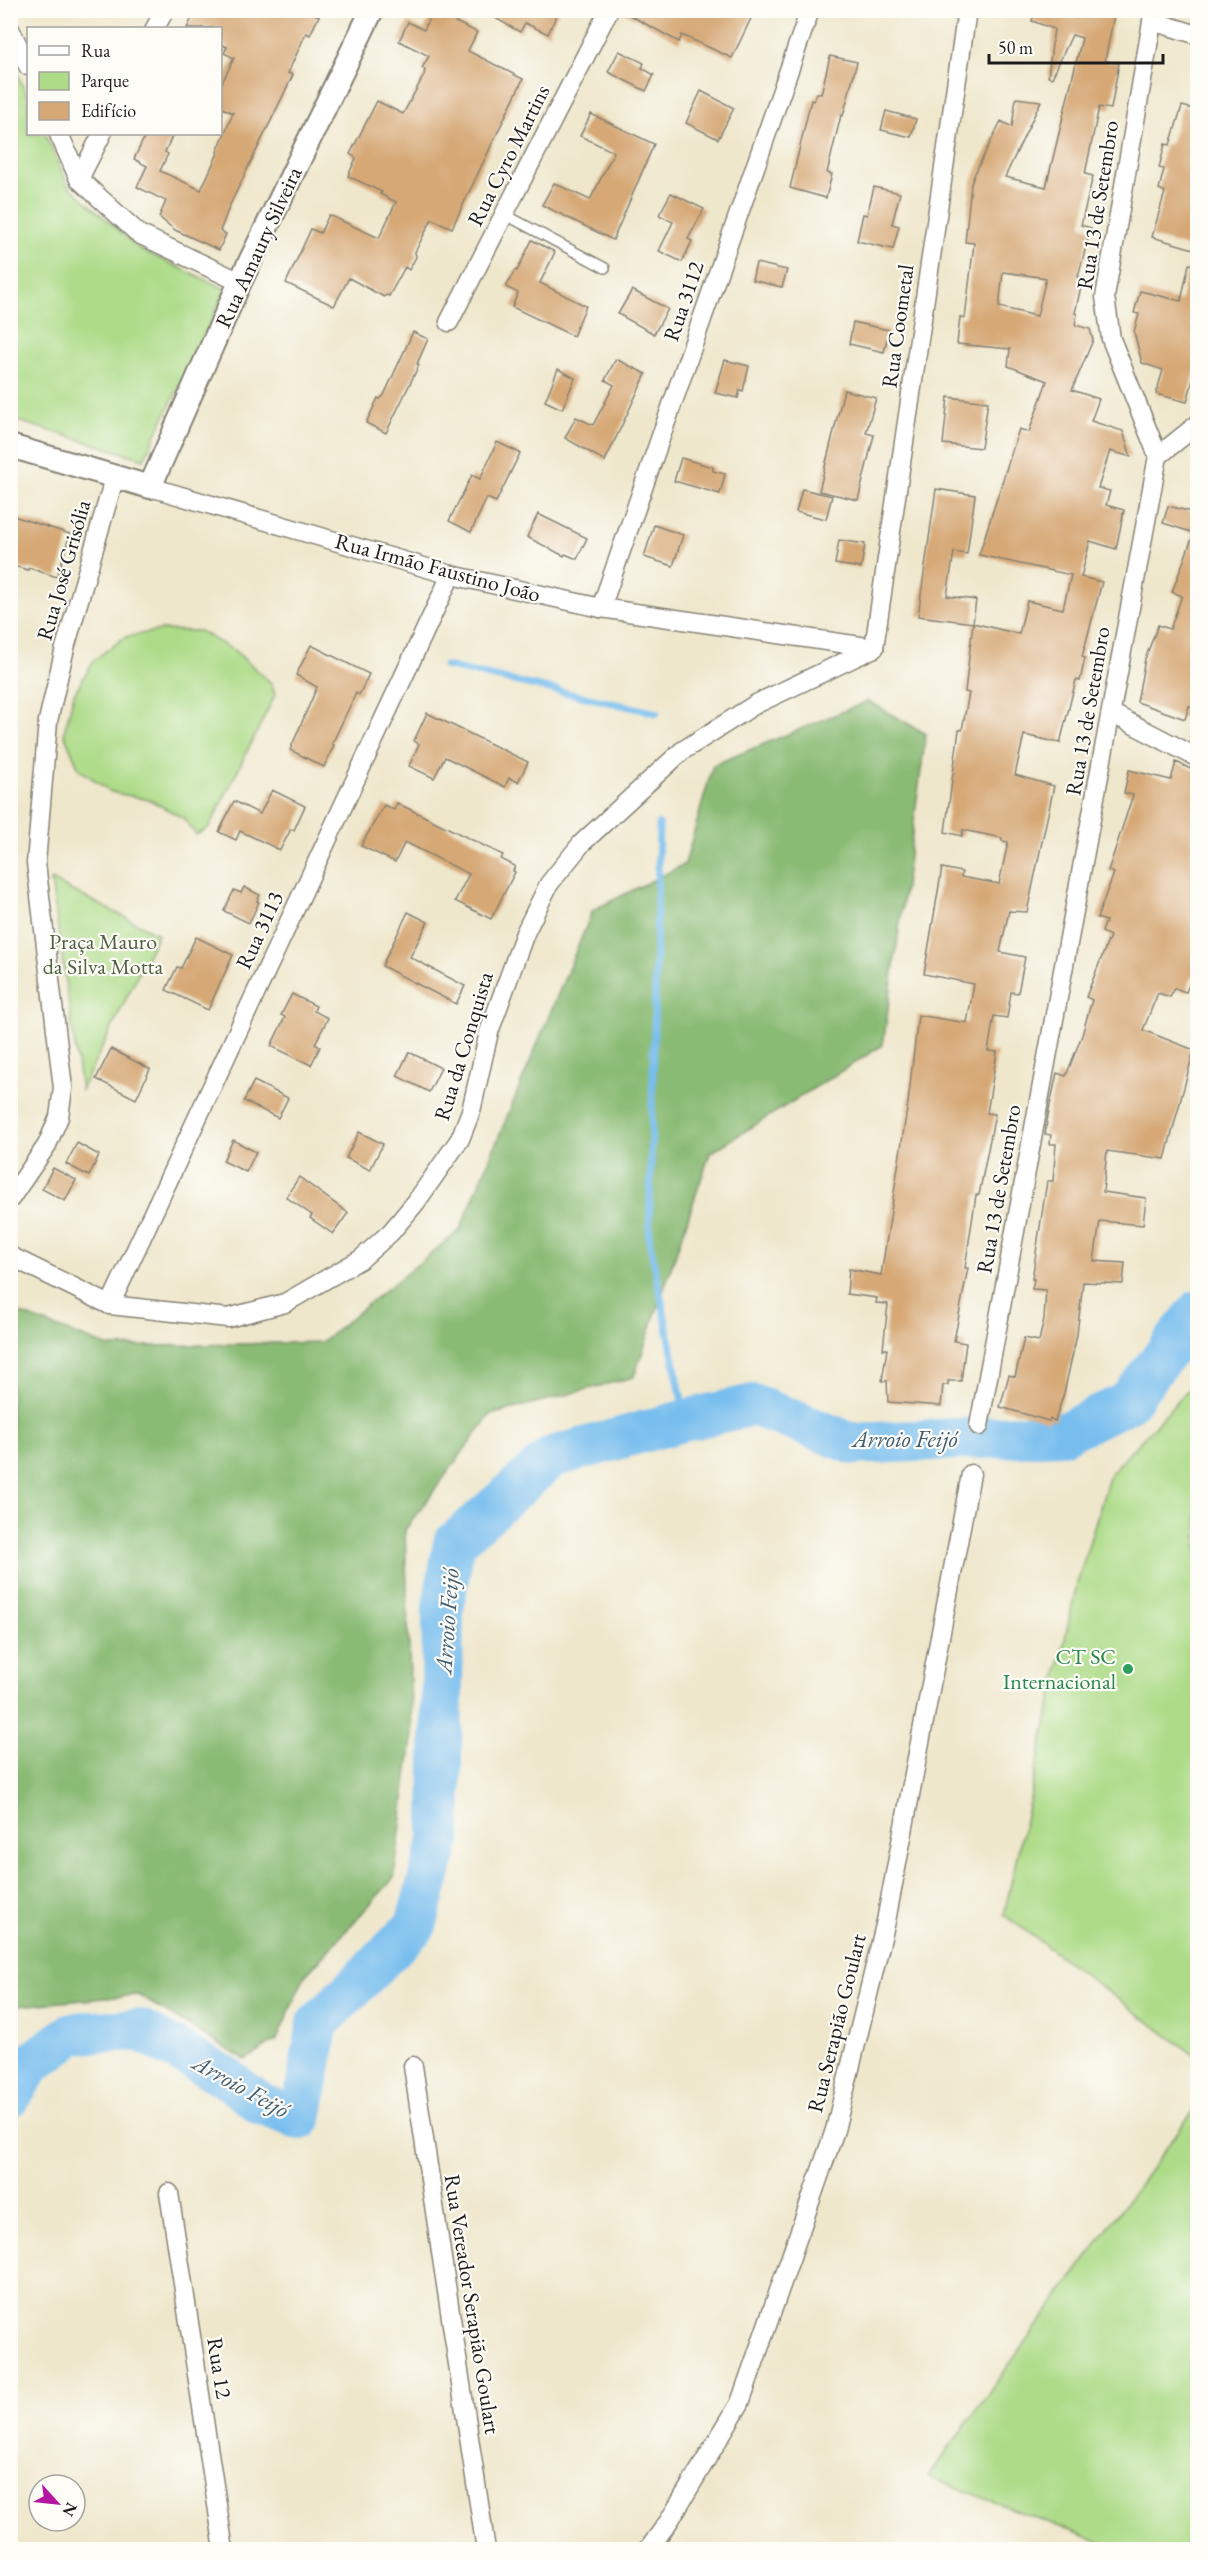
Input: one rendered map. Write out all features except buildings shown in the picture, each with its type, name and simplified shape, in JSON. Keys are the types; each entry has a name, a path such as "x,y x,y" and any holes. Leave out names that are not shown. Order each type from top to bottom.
{"street":[{"path":"156,27 165,10"},
{"name":"Rua Amaury Silveira","path":"150,487 240,282 372,10"},
{"name":"Rua Cyro Martins","path":"449,322 609,10"},
{"name":"Rua 3112","path":"601,608 810,10"},
{"name":"Rua Coometal","path":"874,648 967,10"},
{"path":"1153,16 1197,35"},
{"name":"Rua 13 de Setembro","path":"979,1426 1158,456 1111,339 1105,297 1153,16"},
{"path":"10,29 27,64"},
{"path":"59,135 79,179 139,234 240,282"},
{"path":"79,179 101,135"},
{"path":"1158,456 1197,424"},
{"name":"Rua Irmão Faustino João","path":"10,446 451,575 601,608 874,648"},
{"name":"Rua José Grisólia","path":"10,1199 47,1145 59,1117 63,1088 36,863 46,733 65,648 115,477"},
{"name":"Rua 3113","path":"110,1305 451,575"},
{"name":"Rua da Conquista","path":"10,1256 110,1305 228,1318 285,1303 361,1259 391,1232 416,1202 460,1139 471,1111 489,1032 525,933 549,884 582,843 682,751 756,704 874,648"},
{"path":"1111,713 1197,758"},
{"name":"Rua Serapião Goulart","path":"648,2550 669,2521 740,2403 835,2130 886,1921 971,1474"},
{"name":"Rua Vereador Serapião Goulart","path":"413,2066 486,2550"},
{"name":"Rua 12","path":"169,2193 224,2550"}],"lane":[{"path":"504,214 605,268"}],"green space":[{"path":"10,58 27,95 27,135 45,135 68,185 141,250 226,289 144,459 11,419"},
{"path":"162,630 200,631 235,651 271,683 275,695 209,828 196,835 185,819 150,800 111,792 79,769 64,733 74,694 94,660 125,637"},
{"path":"868,701 926,734 883,1045 710,1153 634,1377 490,1415 405,1530 412,1739 394,1878 304,1977 277,2040 245,2060 138,1995 18,2006 11,2018 11,1310 109,1347 321,1342 460,1230 593,910 685,864 713,765"},
{"name":"Praça Mauro da Silva Motta","path":"51,880 158,934 81,1090"},
{"name":"CT SC Internacional","path":"1197,1380 1197,2057 1004,1915 1077,1584 1110,1474"},
{"path":"1197,2105 1197,2549 1118,2549 928,2477"}],"waterway":[{"path":"445,666 657,713"},
{"path":"659,824 649,1239 686,1420"},
{"name":"Arroio Feijó","path":"10,2096 33,2062 73,2033 140,2030 225,2077 261,2104 301,2119 318,2023 416,1925 440,1839 443,1608 454,1543 552,1457 686,1420 753,1405 854,1444 1062,1434 1128,1402 1198,1311"}],"place":[{"name":"CT SC Internacional","path":"1128,1669"}]}
